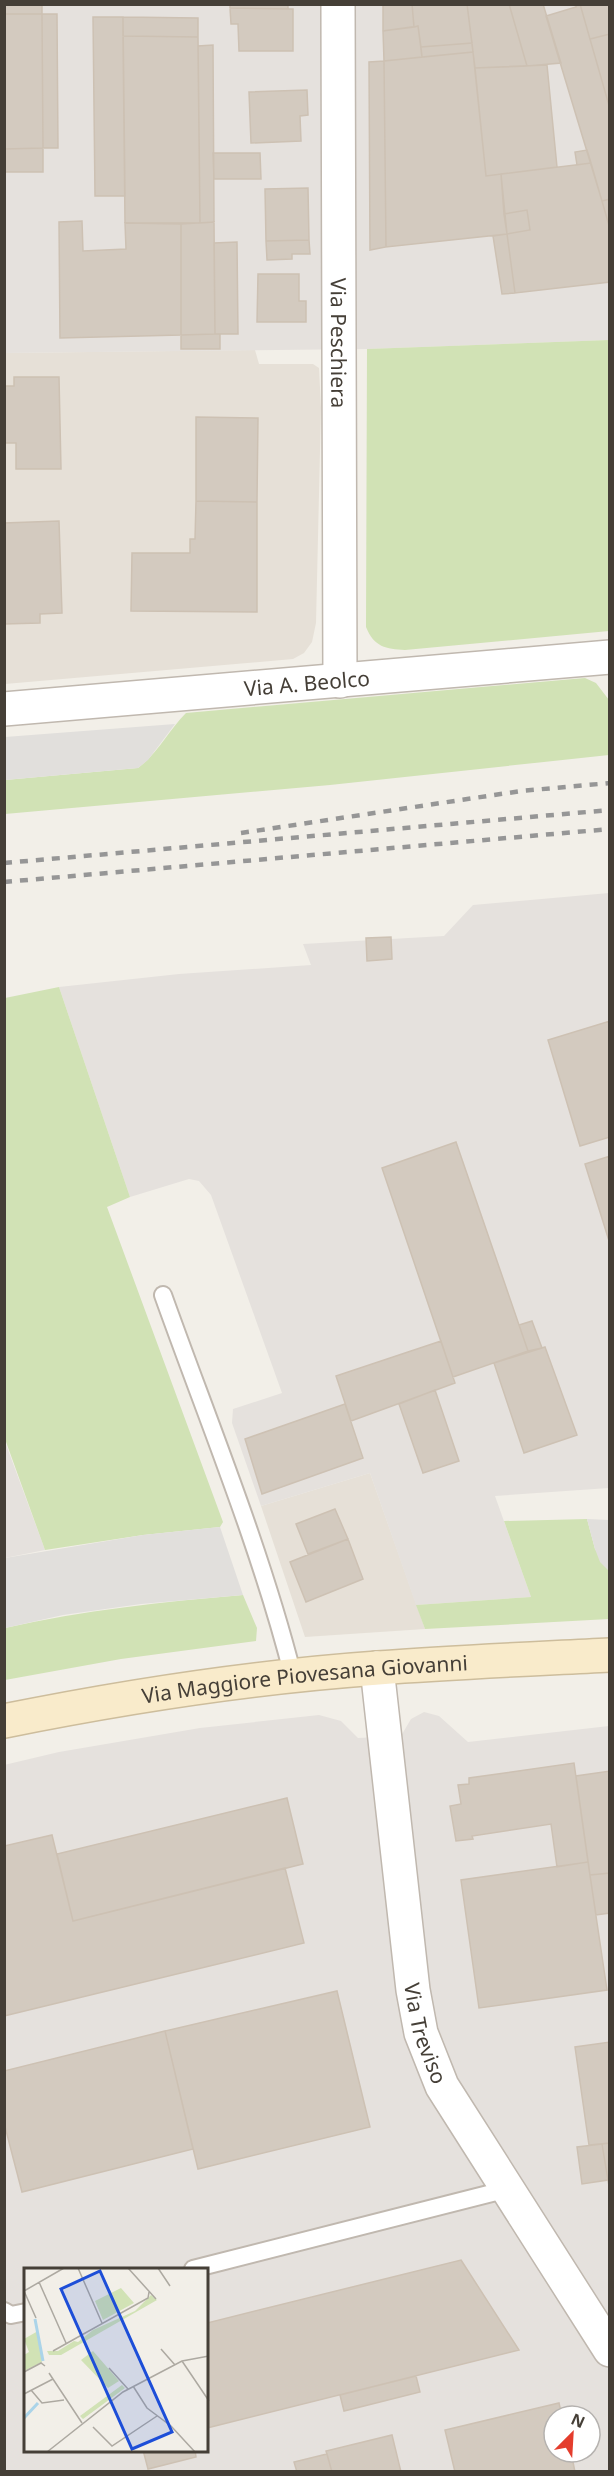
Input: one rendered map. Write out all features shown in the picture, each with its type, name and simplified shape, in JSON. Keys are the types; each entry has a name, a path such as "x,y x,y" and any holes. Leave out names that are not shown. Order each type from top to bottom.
{"street":[{"name":"Via Peschiera","path":"338,4 340,681"},
{"name":"Via A. Beolco","path":"4,709 609,657"},
{"name":"Via Maggiore Piovesana Giovanni","path":"4,1721 207,1686 293,1676 377,1668 609,1655"},
{"name":"Via Treviso","path":"377,1668 413,1990 421,2032 442,2086 609,2350"}],"lane":[{"path":"163,1295 260,1566 283,1635 293,1676"},
{"path":"197,2268 508,2189"}],"shaded area":[{"path":"4,5 609,5 609,340 367,349 5,353"},
{"path":"255,350 259,364 313,364 319,368 321,408 316,623 312,642 304,653 293,659 5,684 5,353"},
{"path":"175,724 148,760 138,768 5,780 5,737"},
{"path":"609,893 609,1488 495,1496 531,1597 416,1605 370,1473 261,1506 232,1423 233,1409 282,1393 211,1195 199,1181 189,1179 130,1197 59,987 179,974 311,965 303,944 444,936 473,905"},
{"path":"4,1439 45,1550 5,1558 4,1558"},
{"path":"370,1473 425,1629 305,1637 261,1506"},
{"path":"587,1519 609,1520 609,1571 600,1562"},
{"path":"220,1527 243,1595 141,1604 63,1615 5,1628 5,1558 143,1535"},
{"path":"424,1712 439,1716 468,1742 609,1726 609,2471 5,2471 4,1765 59,1752 200,1728 319,1715 341,1721 358,1738 401,1736 411,1719"}],"green space":[{"path":"609,340 609,631 405,650 386,648 377,643 366,627 367,349"},
{"path":"585,678 596,683 609,700 609,755 330,785 5,814 5,780 138,768 152,755 186,713"},
{"path":"59,987 130,1197 107,1207 223,1522 220,1527 143,1535 45,1550 5,1439 5,998"},
{"path":"587,1519 595,1549 609,1571 609,1619 425,1629 416,1605 531,1597 504,1521"},
{"path":"243,1595 257,1628 256,1641 121,1659 5,1680 5,1628 123,1607"}],"building":[{"path":"4,4 42,4 42,14 4,14"},
{"path":"230,4 288,4 288,9 230,8"},
{"path":"383,4 412,4 414,27 383,31"},
{"path":"412,4 467,4 472,43 421,47 418,26 414,27"},
{"path":"467,4 509,4 527,66 475,68"},
{"path":"509,4 543,4 561,63 527,66"},
{"path":"576,4 580,4 610,109 610,199 602,201 546,16 576,7"},
{"path":"580,4 610,4 610,34 590,39"},
{"path":"230,8 293,9 293,51 239,51 238,24 231,24"},
{"path":"4,14 42,14 43,148 4,149"},
{"path":"42,14 57,14 58,148 43,148"},
{"path":"93,17 123,17 125,196 95,196"},
{"path":"123,17 198,18 198,37 123,36"},
{"path":"418,26 422,57 384,61 383,31"},
{"path":"610,34 610,109 590,39"},
{"path":"123,36 198,37 200,223 125,223"},
{"path":"472,43 473,52 422,57 421,47"},
{"path":"213,45 214,222 200,223 198,46"},
{"path":"473,52 486,176 501,174 507,234 386,247 384,61"},
{"path":"384,61 386,247 370,250 369,62"},
{"path":"547,65 557,167 486,176 475,68"},
{"path":"307,90 308,115 300,116 301,141 251,143 249,92"},
{"path":"43,148 43,172 4,172 4,149"},
{"path":"587,150 591,163 577,165 575,152"},
{"path":"213,153 260,153 261,179 214,179"},
{"path":"591,163 610,229 610,282 515,293 507,234 530,230 527,210 504,214 501,174"},
{"path":"308,188 309,240 266,241 265,189"},
{"path":"610,199 610,229 602,201"},
{"path":"527,210 530,230 507,234 504,214"},
{"path":"82,221 83,251 126,249 125,223 181,224 181,335 60,338 59,222"},
{"path":"214,222 215,334 181,335 181,224"},
{"path":"507,234 515,293 502,294 493,236"},
{"path":"309,240 310,254 292,254 292,259 267,260 266,241"},
{"path":"237,242 238,334 215,334 214,243"},
{"path":"258,274 299,274 299,301 306,301 306,322 257,322"},
{"path":"220,334 220,349 181,349 181,335"},
{"path":"14,377 59,377 61,469 16,469 16,443 4,443 4,386 14,386"},
{"path":"196,417 258,418 257,502 196,501"},
{"path":"196,501 257,502 257,612 131,611 132,553 190,553 190,539 195,539"},
{"path":"59,521 62,613 40,614 40,623 4,624 4,523"},
{"path":"391,937 392,959 367,961 366,938"},
{"path":"610,1021 610,1137 580,1146 548,1040"},
{"path":"456,1142 528,1351 453,1377 382,1168"},
{"path":"610,1156 610,1244 585,1164"},
{"path":"532,1321 542,1348 528,1351 519,1325"},
{"path":"441,1341 455,1383 351,1421 336,1376"},
{"path":"545,1347 577,1435 524,1453 494,1363"},
{"path":"435,1390 459,1461 423,1473 399,1404"},
{"path":"345,1404 363,1458 262,1494 245,1439"},
{"path":"335,1509 348,1539 308,1554 296,1524"},
{"path":"348,1539 363,1579 306,1602 290,1562"},
{"path":"574,1763 588,1862 557,1867 551,1824 472,1836 473,1839 456,1841 450,1806 461,1804 458,1785 469,1784 469,1778"},
{"path":"610,1771 610,1873 590,1875 576,1776"},
{"path":"287,1798 303,1864 73,1921 57,1854"},
{"path":"52,1835 73,1921 285,1868 304,1943 4,2016 4,1846"},
{"path":"588,1862 607,1990 479,2008 461,1880"},
{"path":"610,1873 610,1913 596,1915 590,1875"},
{"path":"337,1991 370,2127 198,2169 165,2031"},
{"path":"165,2031 193,2149 22,2192 4,2123 4,2071"},
{"path":"610,2042 610,2143 589,2145 575,2047"},
{"path":"610,2143 610,2192 602,2144"},
{"path":"602,2144 608,2180 582,2184 577,2147"},
{"path":"461,2260 519,2350 208,2428 208,2323"},
{"path":"416,2376 420,2392 344,2411 340,2395"},
{"path":"542,2407 542,2464 573,2464 575,2472 455,2472 445,2430"},
{"path":"392,2435 401,2472 332,2472 326,2451"},
{"path":"144,2452 195,2452 196,2457 148,2469"},
{"path":"327,2454 332,2472 297,2472 294,2462"}],"railway":[{"path":"241,833 521,791 610,783"},
{"path":"4,863 610,810"},
{"path":"4,882 610,829"}]}
